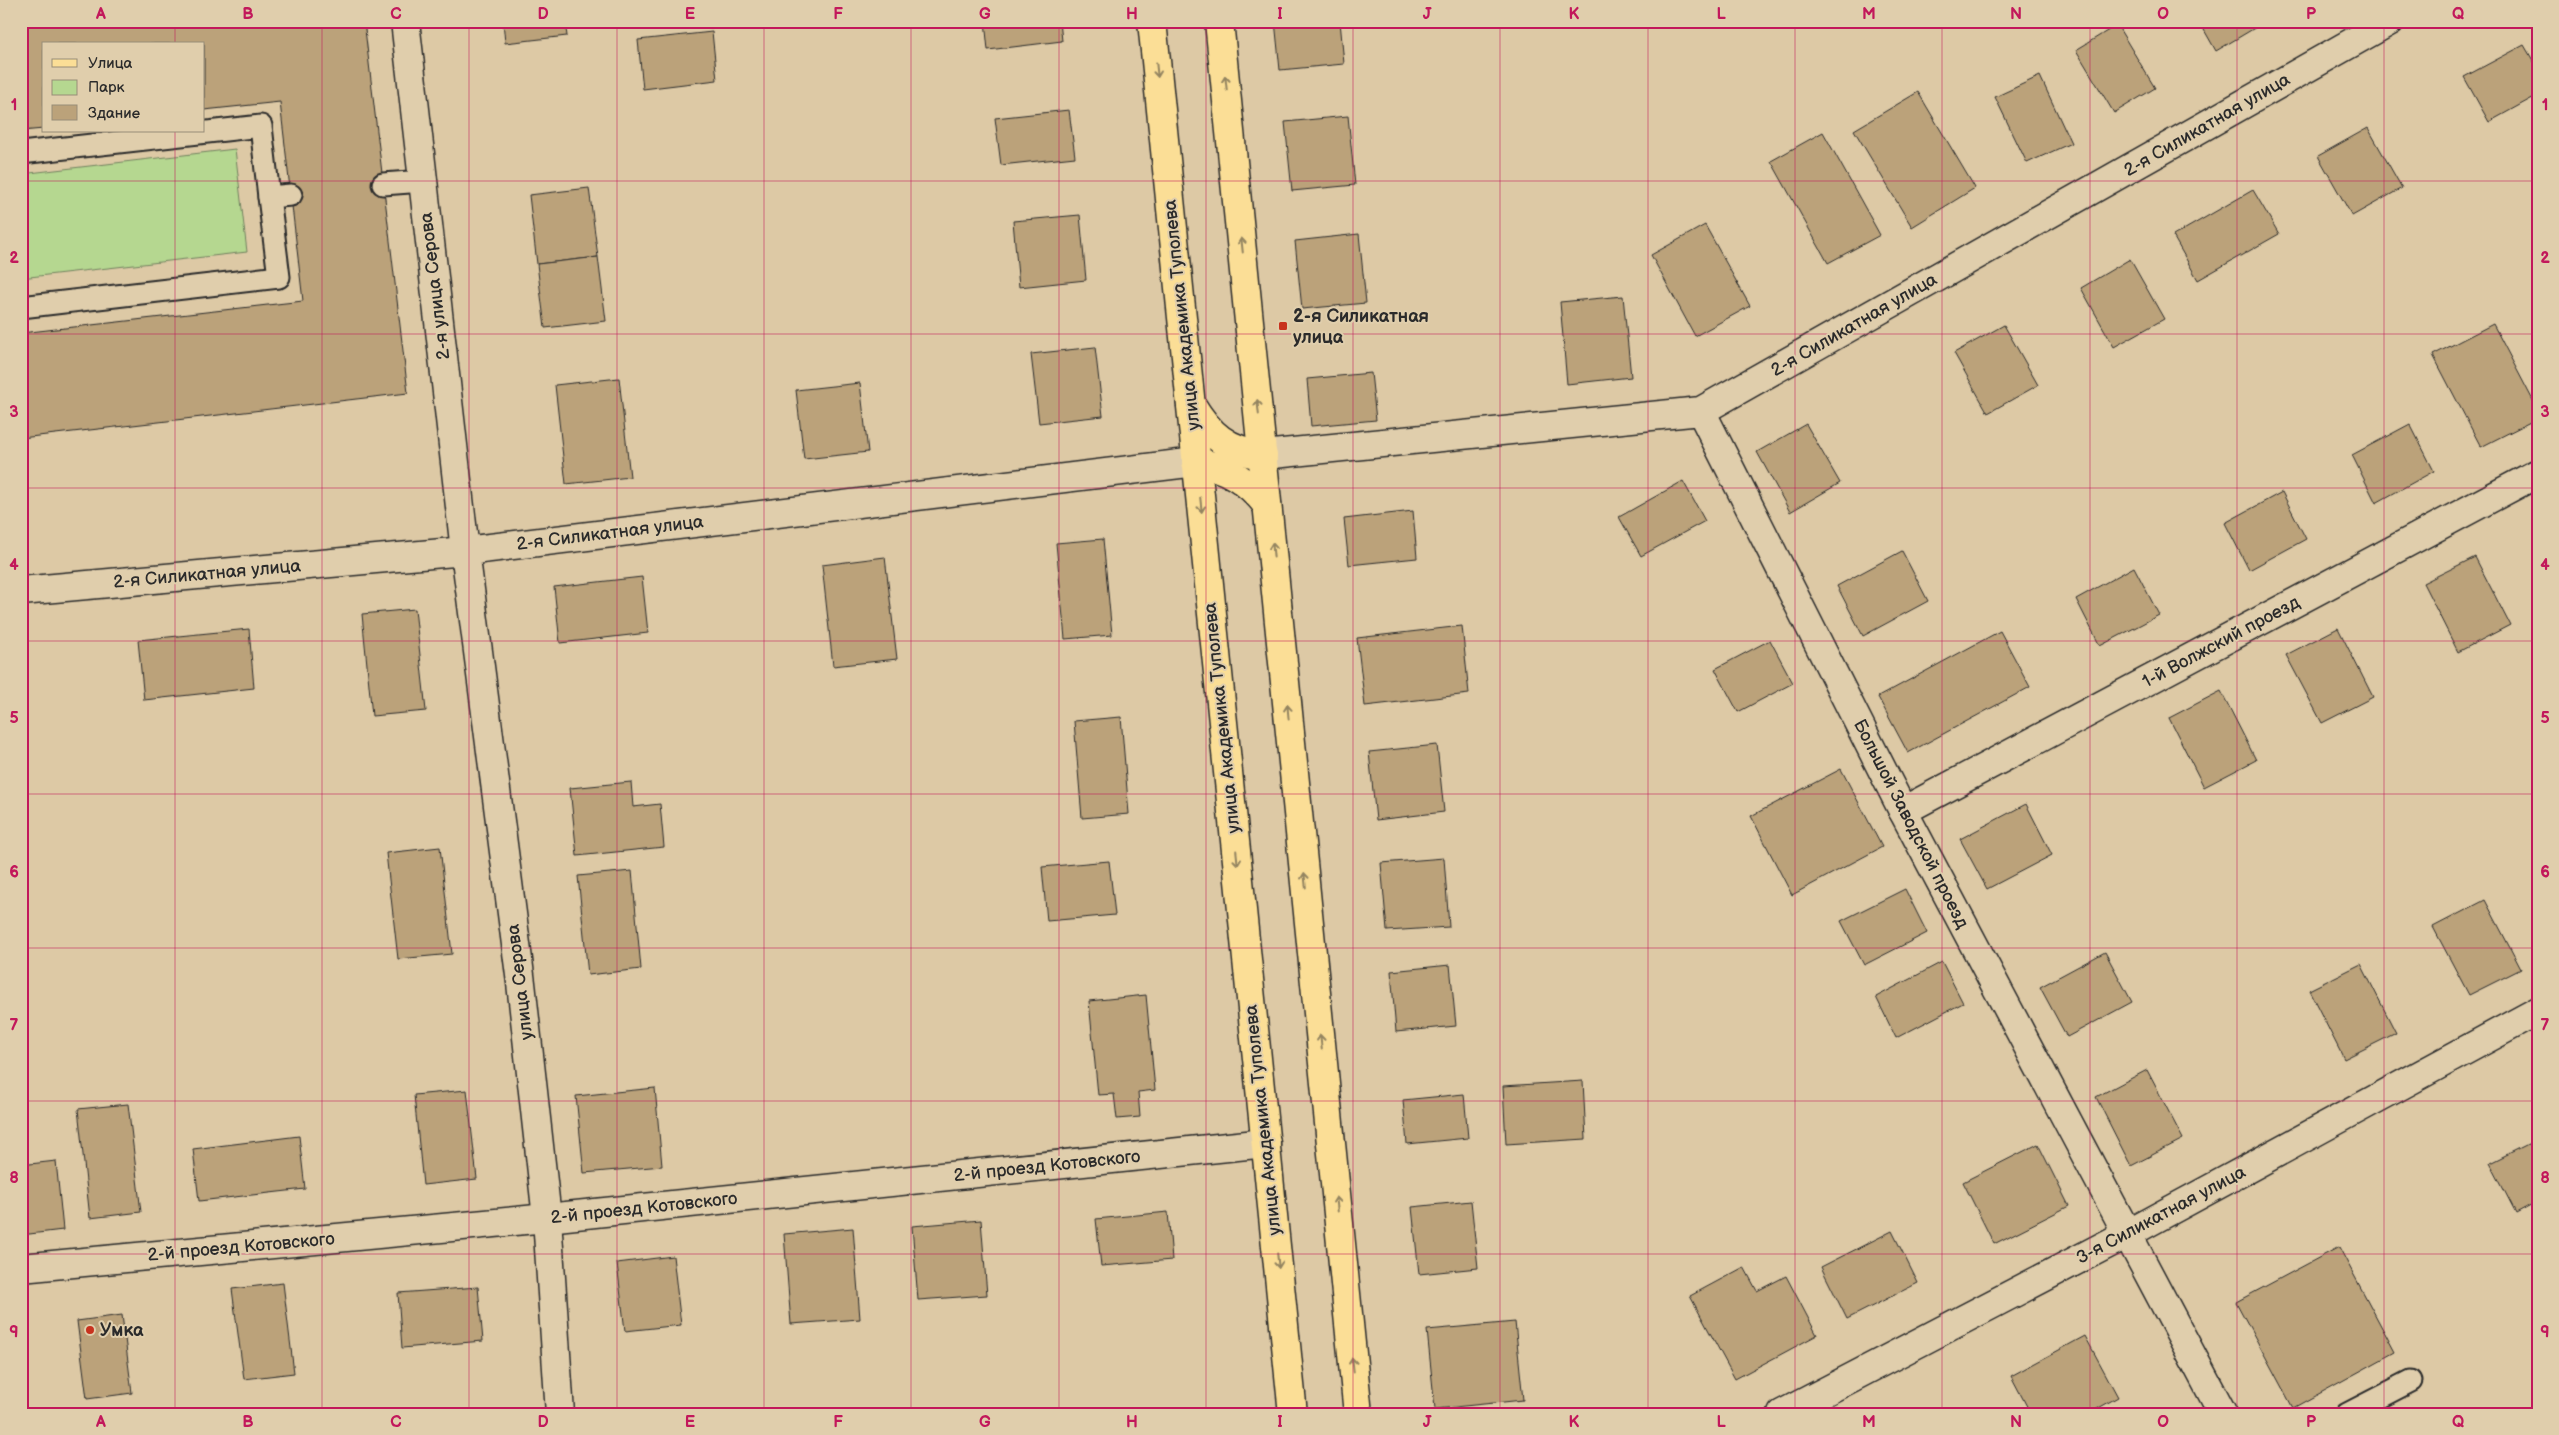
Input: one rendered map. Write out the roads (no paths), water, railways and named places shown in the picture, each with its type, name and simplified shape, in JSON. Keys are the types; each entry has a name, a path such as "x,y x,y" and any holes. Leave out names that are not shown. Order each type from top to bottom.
{"main road":[{"name":"улица Академика Туполева","path":"1152,21 1293,1414"},
{"path":"1219,21 1358,1414"},
{"path":"1190,404 1204,426 1223,443 1244,452 1263,455"},
{"path":"1196,462 1217,466 1236,475 1253,488 1267,505"}],"street":[{"name":"2-я улица Серова","path":"405,21 465,551"},
{"name":"2-я Силикатная улица","path":"1263,455 1701,411 2390,21"},
{"name":"Большой Заводской проезд","path":"1701,411 1904,811 2223,1414"},
{"name":"2-я Силикатная улица","path":"21,591 465,551 1196,462"},
{"name":"1-й Волжский проезд","path":"1904,811 2538,473"},
{"name":"улица Серова","path":"465,551 521,983 547,1218 560,1414"},
{"name":"3-я Силикатная улица","path":"1782,1414 2127,1234 2538,1011"},
{"name":"2-й проезд Котовского","path":"21,1268 547,1218 1266,1143"}],"lane":[{"path":"21,153 262,126 279,277 21,306"},
{"path":"383,184 423,181"},
{"path":"269,197 291,195"},
{"path":"2347,1414 2411,1381"}],"place":[{"name":"2-я Силикатная улица","path":"1283,326"},
{"name":"Умка","path":"90,1330"}]}
